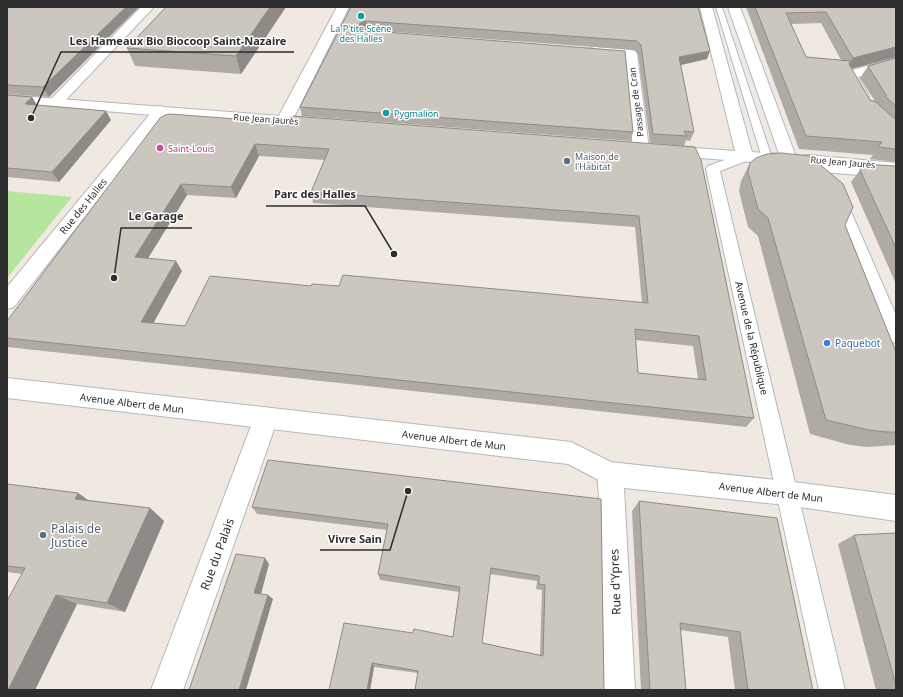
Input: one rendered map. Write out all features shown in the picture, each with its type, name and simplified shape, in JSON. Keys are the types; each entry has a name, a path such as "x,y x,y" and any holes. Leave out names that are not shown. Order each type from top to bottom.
{"street":[{"path":"55,103 148,7"},
{"path":"284,121 336,33 343,7"},
{"path":"706,7 743,147 744,157"},
{"path":"734,7 789,160"},
{"name":"Passage de Cran","path":"582,50 630,54 634,148"},
{"path":"869,108 850,75 896,62"},
{"name":"Rue Jean Jaurès","path":"7,99 334,125"},
{"name":"Rue des Halles","path":"7,300 160,111"},
{"name":"Rue Jean Jaurès","path":"634,148 789,160 809,166 896,173"},
{"name":"Avenue de la République","path":"744,157 714,169 786,493 832,690"},
{"path":"809,166 830,179 896,336"},
{"name":"Avenue Albert de Mun","path":"7,388 571,453 610,474 786,493 896,508"},
{"name":"Rue du Palais","path":"167,690 266,418"},
{"name":"Rue d'Ypres","path":"610,474 613,507 619,690"}],"lane":[{"path":"719,7 768,158"},
{"name":"Rue Jean Jaurès","path":"789,160 808,158 896,166"}],"green space":[{"path":"7,191 72,197 7,278"}],"building":[{"path":"7,7 126,7 43,87 7,85"},
{"path":"166,7 270,7 236,56 127,48"},
{"path":"351,7 698,7 710,51 679,57 694,132 684,131 687,136 653,134 641,45 637,41 366,21 360,23 358,27 360,30 625,51 633,132 300,107"},
{"path":"755,7 896,7 896,47 853,58 826,12 786,13 806,57 850,61 849,64 870,100 876,102 896,120 896,149 878,147 882,142 806,136"},
{"path":"896,58 896,106 886,97 868,66"},
{"path":"7,95 32,97 25,104 106,111 52,172 7,168"},
{"path":"170,114 290,123 293,116 695,147 701,160 754,418 7,338 7,321 160,118","holes":["255,144 329,149 311,192 639,216 648,303 343,275 339,286 312,284 311,286 210,276 185,326 141,322 176,261 135,257 181,184 231,187","635,329 699,336 706,380 638,373"]},
{"name":"Paquebot","path":"782,153 810,156 843,184 853,207 845,225 896,352 896,432 869,430 826,420 768,218 758,209 748,172 750,163 756,158 767,154"},
{"path":"864,164 896,166 896,248 860,170"},
{"path":"268,460 601,499 604,690 415,690 418,671 372,663 367,690 329,690 344,623 413,633 414,629 453,637 460,587 378,574 388,524 252,507","holes":["491,568 539,576 539,584 545,585 543,656 482,643"]},
{"path":"7,484 78,493 75,499 150,508 107,603 56,595 8,690 7,601 25,568 7,566"},
{"path":"639,501 777,518 813,690 748,690 740,632 680,623 686,690 650,690"},
{"path":"896,533 896,685 854,535"},
{"path":"236,554 265,558 254,593 268,595 239,690 189,690"}],"place":[{"name":"La P'tite Scène des Halles","path":"361,16"},
{"name":"Pygmalion","path":"386,113"},
{"name":"Les Hameaux Bio Biocoop Saint-Nazaire","path":"31,118"},
{"name":"Saint-Louis","path":"160,148"},
{"name":"Maison de l'Habitat","path":"567,161"},
{"name":"Parc des Halles","path":"394,254"},
{"name":"Le Garage","path":"114,278"},
{"name":"Paquebot","path":"827,343"},
{"name":"Vivre Sain","path":"408,491"},
{"name":"Palais de Justice","path":"43,535"}]}
